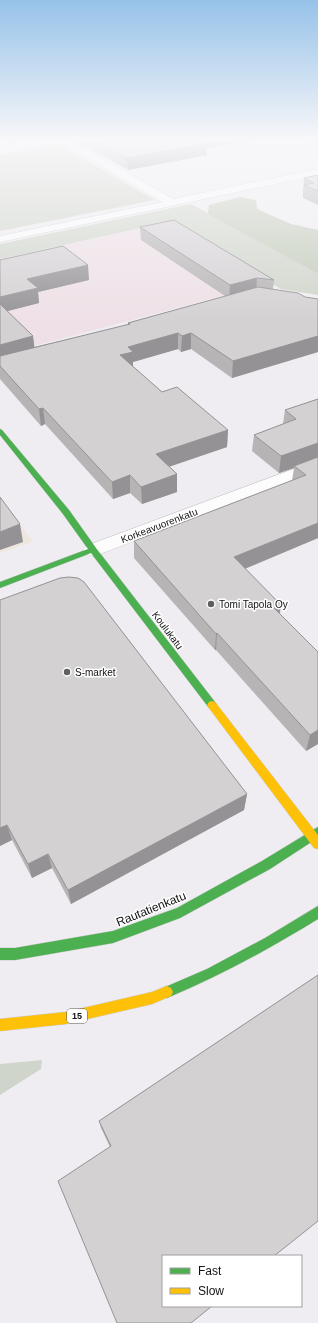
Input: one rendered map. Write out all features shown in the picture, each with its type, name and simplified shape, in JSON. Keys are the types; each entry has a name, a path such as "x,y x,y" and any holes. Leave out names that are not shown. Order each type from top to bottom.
{"main road":[{"name":"Koulukatu","path":"0,431 66,512 93,550 315,834 318,844"},
{"name":"Korkeavuorenkatu","path":"0,585 93,550"},
{"name":"Rautatienkatu","path":"0,954 15,954 113,937 180,912 266,865 315,834"},
{"name":"15","path":"0,1025 66,1018 152,998 211,973 269,942 318,912"}],"street":[{"path":"167,200 172,203"},
{"path":"0,239 187,200"},
{"name":"Korkeavuorenkatu","path":"93,550 318,465"}],"shaded area":[{"path":"0,200 155,200 0,231"},
{"path":"191,204 318,274 318,295 281,289 168,222 0,259 0,244"},
{"path":"169,222 271,283 0,355 0,259"},
{"path":"0,497 33,542 0,553"},
{"path":"42,1060 41,1069 0,1095 0,1064"}],"green space":[{"path":"229,200 256,200 257,209 291,224 318,230 318,274 208,214 209,205"}],"building":[{"path":"174,220 274,280 257,278 230,285 140,227"},
{"path":"63,246 88,265 27,279 38,288 0,297 0,260"},
{"path":"258,287 298,293 305,297 318,299 318,336 233,361 191,333 182,336 178,333 128,347 133,352 120,355 162,392 177,387 228,430 156,454 177,474 141,487 130,475 112,482 43,408 39,409 0,366 0,356 130,324 128,323"},
{"path":"0,304 33,336 0,345"},
{"path":"318,399 318,443 281,456 254,435 296,419 285,410"},
{"path":"318,457 318,523 234,557 281,605 274,608 318,652 318,730 310,735 217,633 216,634 134,541 306,475 294,466"},
{"path":"0,497 20,524 0,532"},
{"path":"60,578 78,578 84,582 247,794 68,890 48,854 28,864 7,825 0,828 0,600"},
{"path":"318,975 318,1221 275,1255 162,1255 162,1307 211,1307 191,1323 117,1323 58,1181 111,1146 99,1121"}],"traffic: fast":[{"path":"0,431 66,512 93,550 212,705"},
{"path":"0,585 93,550"},
{"path":"312,836 318,832"},
{"path":"0,954 15,954 113,937 180,912 266,865 312,836"},
{"path":"167,992 211,973 269,942 318,912"}],"traffic: slow":[{"path":"212,705 318,844"},
{"path":"0,1025 66,1018 152,998 167,992"}],"place":[{"name":"Tomi Tapola Oy","path":"211,604"},
{"name":"S-market","path":"67,672"}]}
